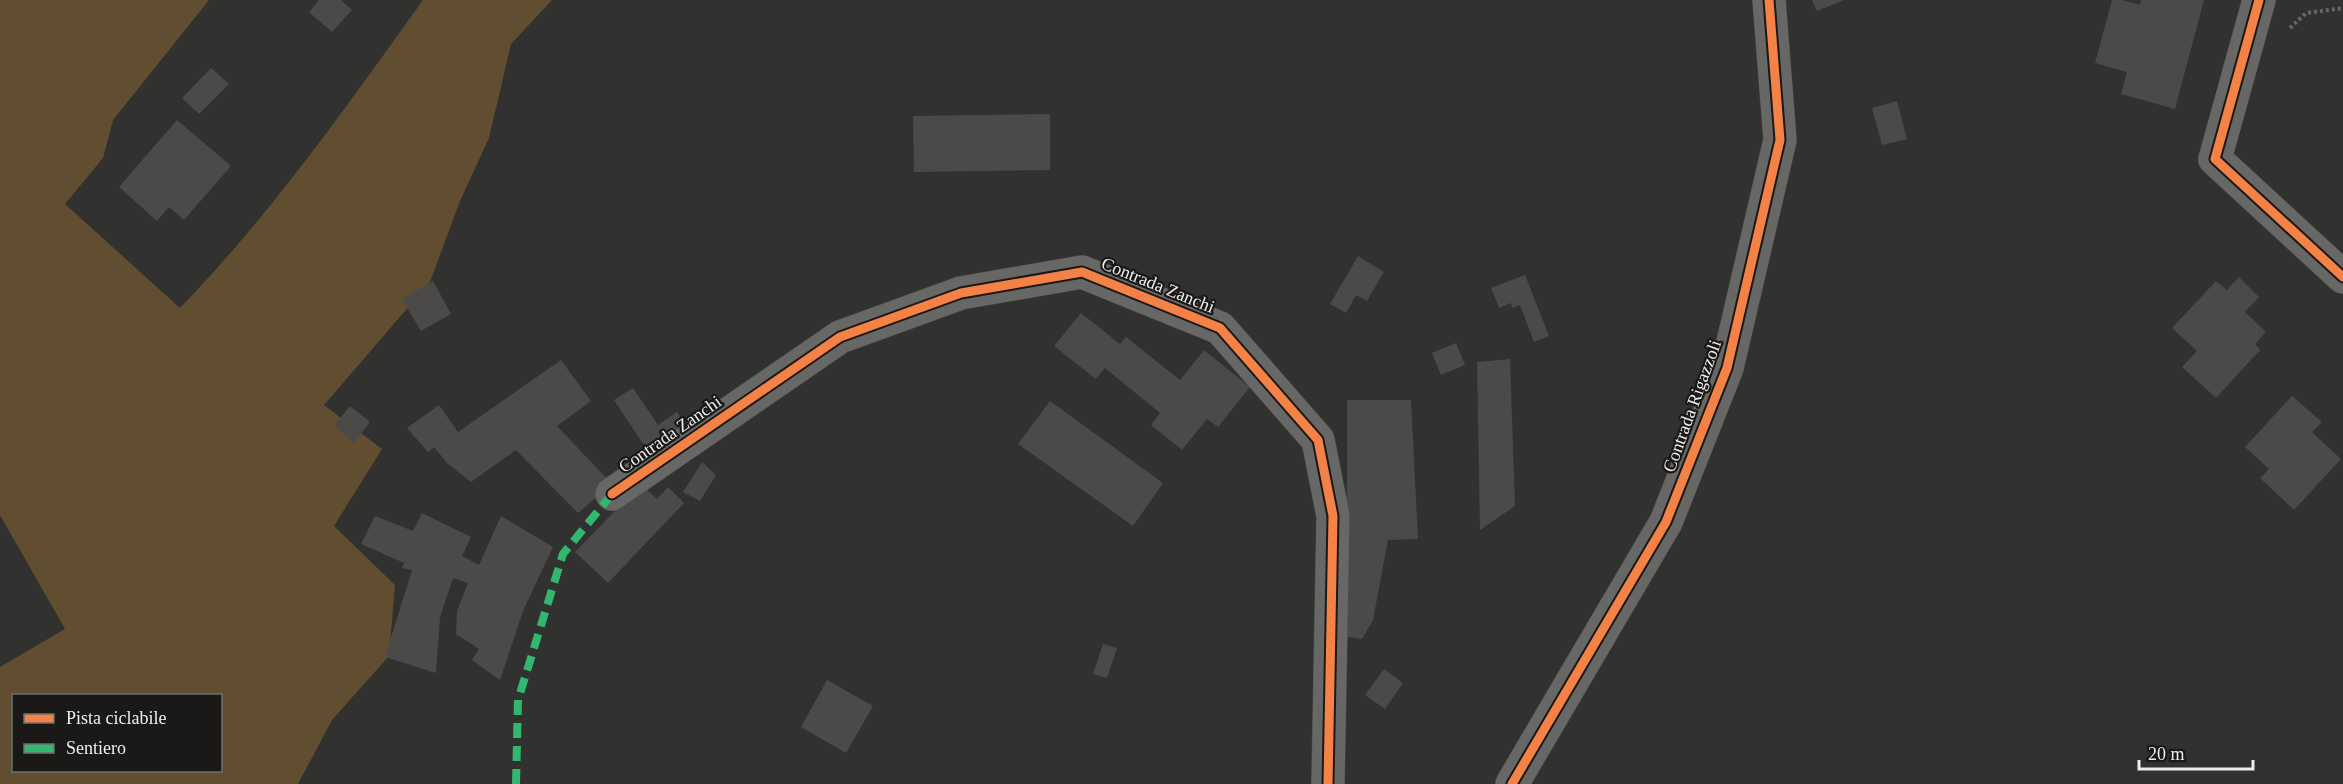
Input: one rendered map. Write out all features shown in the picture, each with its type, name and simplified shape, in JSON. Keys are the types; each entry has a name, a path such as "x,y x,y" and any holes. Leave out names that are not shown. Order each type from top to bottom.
{"street":[{"name":"Contrada Rigazzoli","path":"1512,784 1666,522 1727,368 1780,140 1769,0"},
{"path":"2256,11 2215,159 2343,277"},
{"name":"Contrada Zanchi","path":"612,495 840,337 961,292 1082,272 1220,328 1317,440 1333,516 1328,784"}],"path":[{"path":"2256,11 2288,30 2306,13 2343,8"}],"shaded area":[{"path":"0,0 209,0 113,120 103,158 65,204 180,308 277,197 423,0 552,0 511,44 489,138 460,201 430,282 324,405 382,449 334,526 395,585 389,656 332,720 298,784 0,784 0,667 65,629 0,515"}],"building":[{"path":"319,0 341,0 352,10 332,32 309,12"},
{"path":"1812,0 1844,0 1817,11"},
{"path":"2112,0 2140,5 2141,0 2204,0 2175,109 2121,94 2127,72 2095,63"},
{"path":"211,68 229,84 199,114 182,98"},
{"path":"1897,101 1907,139 1882,145 1872,108"},
{"path":"1050,114 1050,170 914,172 913,116"},
{"path":"177,120 231,166 184,220 169,207 157,221 119,187"},
{"path":"1358,256 1384,272 1367,301 1356,295 1346,313 1330,304"},
{"path":"1525,275 1549,336 1534,342 1520,305 1512,308 1511,303 1499,308 1491,288"},
{"path":"2239,277 2259,297 2245,312 2266,332 2255,344 2260,350 2216,398 2182,367 2197,351 2172,328 2216,281 2227,290"},
{"path":"433,281 451,314 421,331 402,299"},
{"path":"1081,313 1120,344 1126,337 1180,380 1204,350 1250,387 1218,427 1207,419 1182,450 1151,425 1160,413 1105,368 1096,379 1054,346"},
{"path":"1456,343 1465,365 1441,375 1432,353"},
{"path":"1510,359 1515,506 1480,530 1477,362"},
{"path":"561,360 591,401 557,426 612,484 578,513 516,450 471,482 448,464 434,447 428,452 407,428 439,405 458,432"},
{"path":"633,388 658,425 677,412 691,434 653,459 614,400"},
{"path":"2292,396 2322,422 2312,432 2341,459 2294,510 2260,478 2269,469 2245,447"},
{"path":"1347,400 1411,400 1418,539 1388,540 1373,620 1362,639 1342,636 1347,542"},
{"path":"1050,401 1163,483 1133,526 1018,444"},
{"path":"350,406 370,422 354,443 334,426"},
{"path":"702,462 716,475 700,501 683,492"},
{"path":"641,484 657,499 668,487 684,503 608,583 575,552"},
{"path":"422,513 471,537 462,556 479,565 501,516 553,547 523,611 500,680 472,660 479,649 456,634 457,611 468,583 453,578 440,617 436,673 385,657 412,570 402,568 404,563 361,544 375,516 413,531"},
{"path":"1103,644 1117,648 1107,678 1093,674"},
{"path":"1384,669 1403,683 1385,709 1365,695"},
{"path":"827,680 873,706 846,753 801,727"}],"marked path":[{"path":"516,784 518,700 563,554 612,494"}],"cycle path":[{"path":"1512,784 1666,522 1727,368 1780,140 1769,0"},
{"path":"2259,0 2215,159 2343,277"},
{"path":"612,494 840,337 961,293 1082,272 1220,328 1318,440 1333,516 1328,784"}]}
